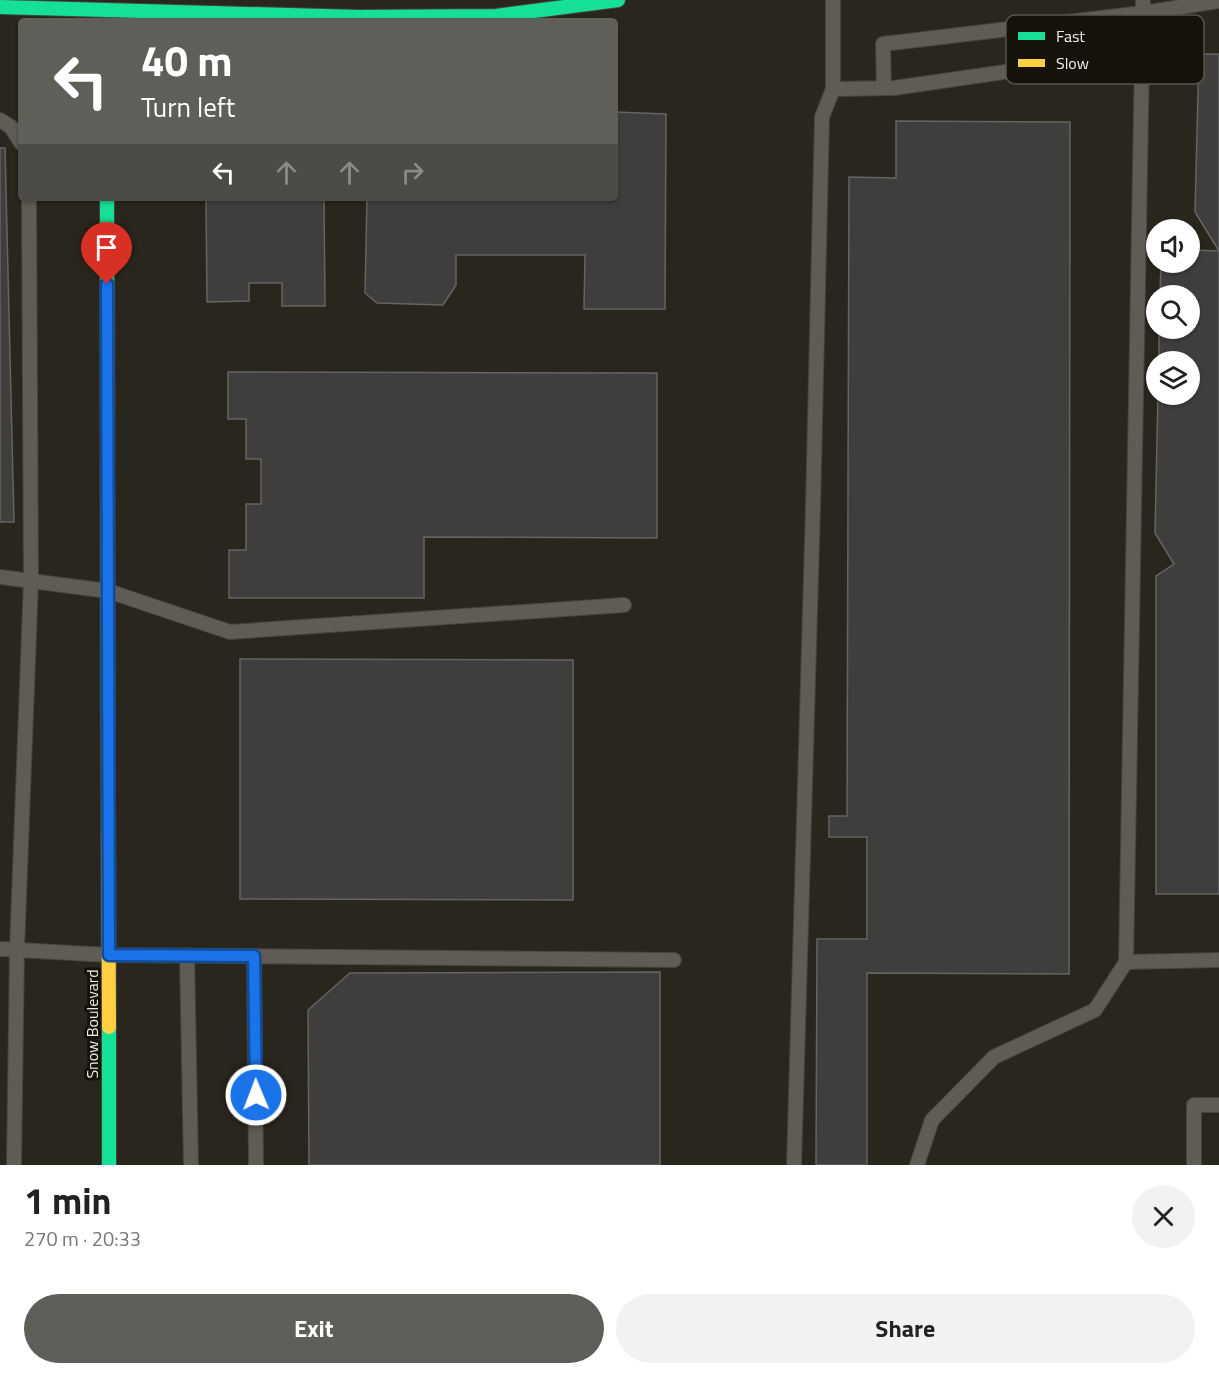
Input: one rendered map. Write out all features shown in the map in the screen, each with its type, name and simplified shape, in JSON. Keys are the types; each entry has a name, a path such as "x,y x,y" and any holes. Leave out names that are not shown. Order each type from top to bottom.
{"street":[{"path":"0,8 198,6 358,17 496,16 618,0"},
{"name":"Snow Boulevard","path":"107,201 109,1165"}],"lane":[{"path":"456,0 459,16"},
{"path":"794,1165 822,117 833,89 833,0"},
{"path":"1087,15 1143,7 1219,1"},
{"path":"884,88 883,44 1006,26"},
{"path":"833,89 884,88 1006,71"},
{"path":"917,1165 932,1120 994,1057 1095,1010 1126,962 1141,84"},
{"path":"0,120 11,127 18,138"},
{"path":"14,1165 17,949 31,581 29,201"},
{"path":"0,577 108,591 230,632 624,605"},
{"path":"0,948 109,955 674,960"},
{"path":"187,956 190,1165"},
{"path":"254,956 256,1165"},
{"path":"1126,962 1219,960"},
{"path":"1194,1165 1194,1105 1219,1105"}],"building":[{"path":"1204,54 1219,54 1219,251 1195,212 1198,84 1204,84"},
{"path":"618,112 666,114 665,309 584,309 585,255 456,255 456,285 443,305 377,303 365,293 367,201 618,201"},
{"path":"896,121 1070,122 1069,974 867,973 867,1165 816,1165 817,939 867,939 867,837 829,837 829,816 847,816 849,177 896,178"},
{"path":"0,148 5,148 14,522 0,522"},
{"path":"206,201 324,201 325,306 282,306 282,283 249,283 249,301 207,302"},
{"path":"1200,250 1219,251 1219,894 1156,894 1156,576 1174,564 1155,533 1158,405 1200,405 1200,351 1159,351 1159,339 1200,339 1200,285 1160,285 1161,273 1200,273"},
{"path":"228,372 657,373 657,538 424,537 424,598 229,598 229,550 246,550 246,504 261,504 261,459 246,459 246,419 228,419"},
{"path":"240,659 573,660 573,900 240,899"},
{"path":"660,972 660,1165 309,1165 308,1010 350,973"}],"traffic: fast":[{"path":"0,7 358,17 496,16 618,0"},
{"path":"107,201 108,791"},
{"path":"109,1027 109,1165"}],"traffic: slow":[{"path":"108,791 109,1027"}],"route":[{"path":"107,284 109,955 254,956 256,1095"}]}
